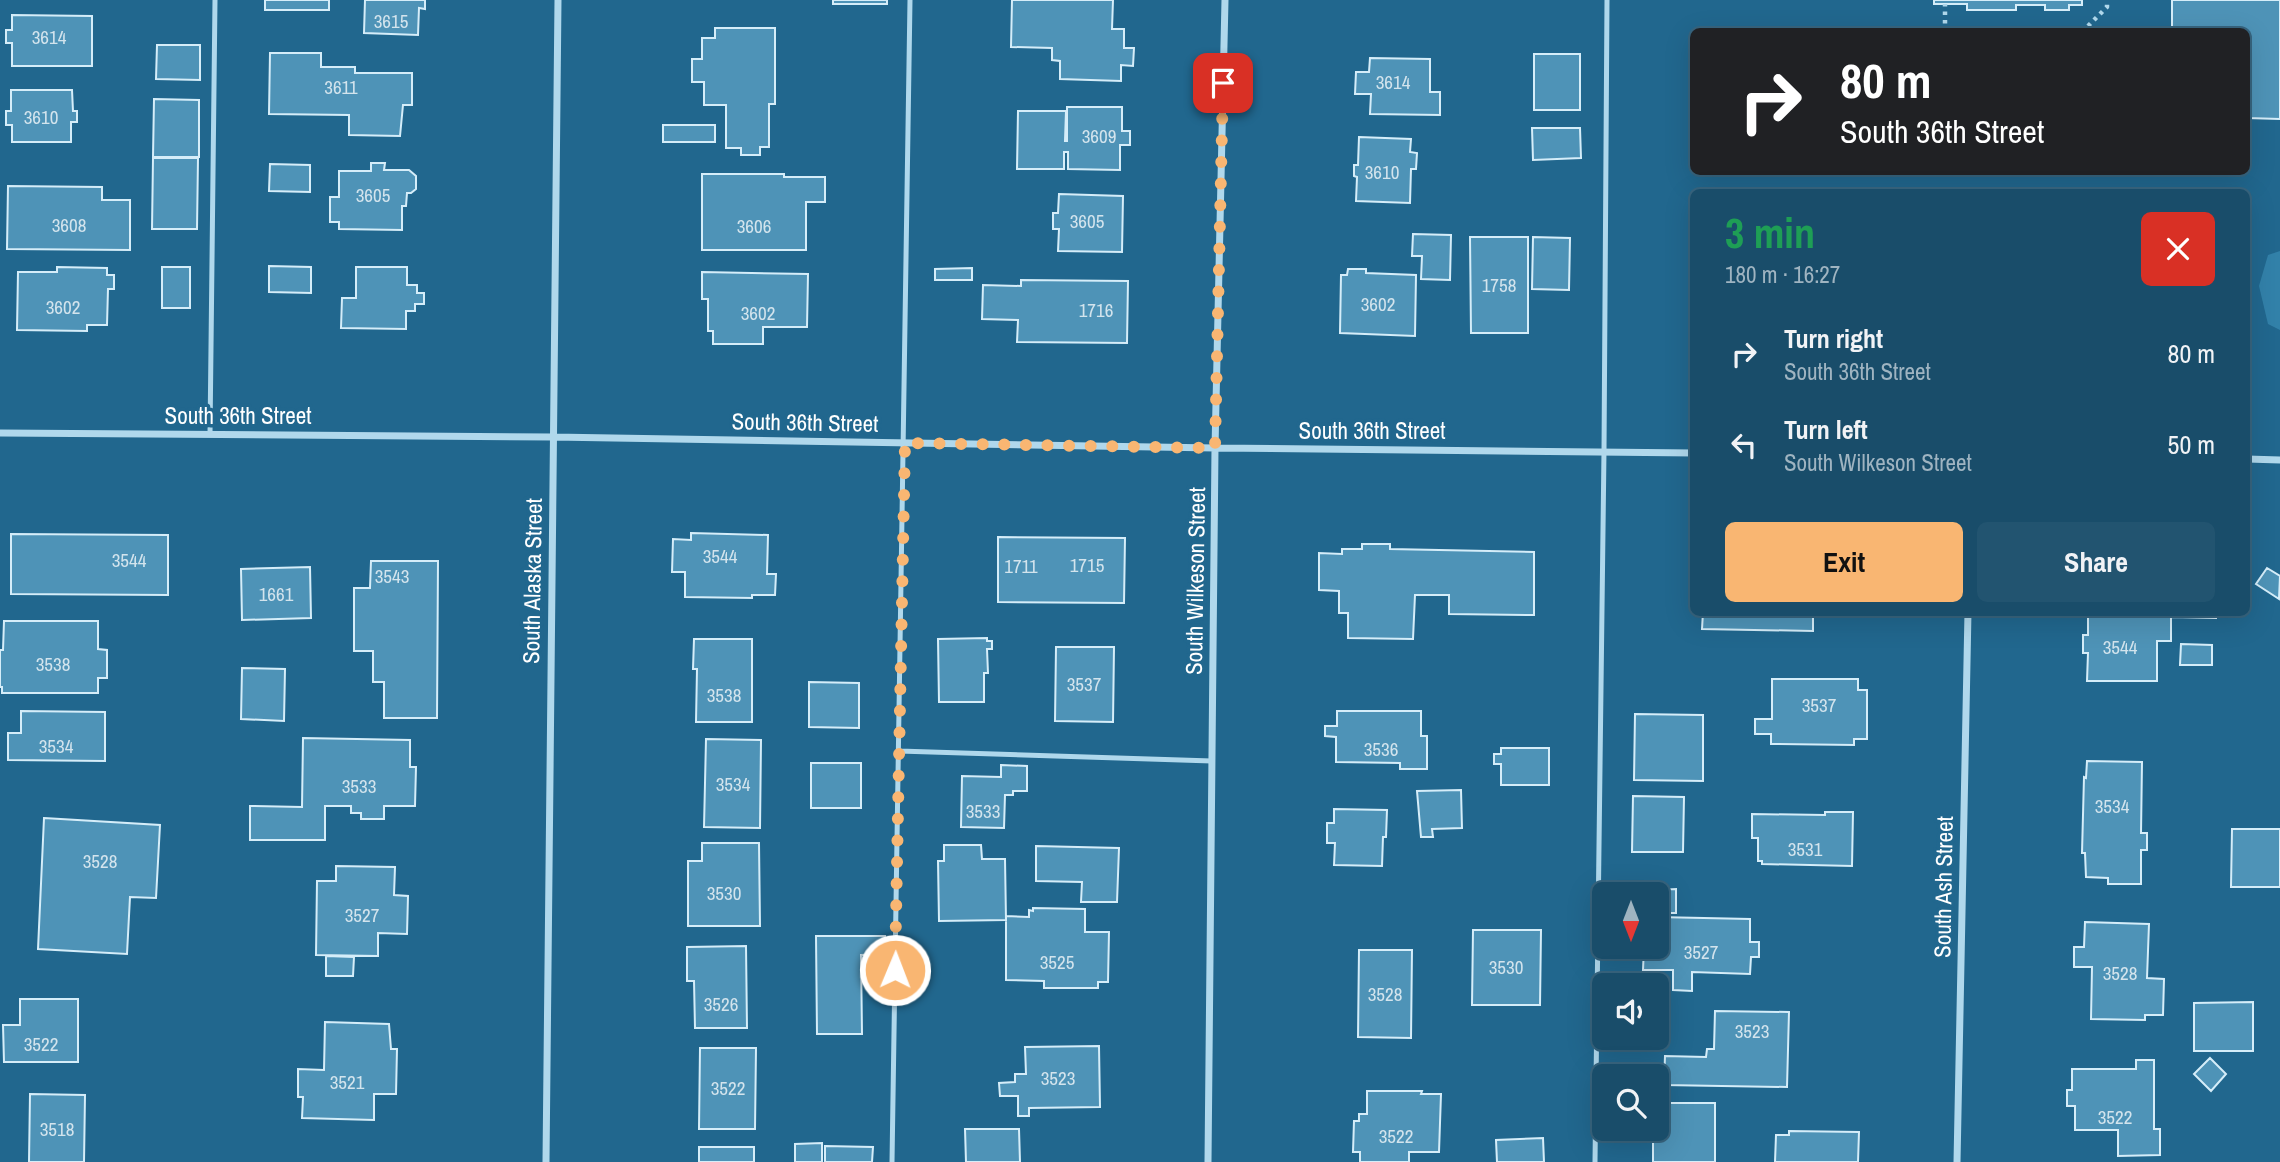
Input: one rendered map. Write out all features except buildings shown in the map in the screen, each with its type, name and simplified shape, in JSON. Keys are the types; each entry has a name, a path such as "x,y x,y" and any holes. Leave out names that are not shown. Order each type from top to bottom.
{"street":[{"name":"South Alaska Street","path":"547,1162 558,0"},
{"name":"South Wilkeson Street","path":"1208,1162 1215,448 1225,0"},
{"name":"South 36th Street","path":"0,433 553,437 1690,453"},
{"path":"2250,459 2280,460"},
{"name":"South Ash Street","path":"1957,1162 1968,616"}],"lane":[{"path":"210,434 215,0"},
{"path":"892,1162 910,0"},
{"path":"1595,1162 1607,0"},
{"path":"899,751 1212,761"}],"path":[{"path":"2086,28 2107,7 2107,0"},
{"path":"1945,4 1945,28"}],"shaded area":[{"path":"2280,251 2280,330 2268,324 2259,286 2268,255"}],"route":[{"path":"895,970 905,443 1215,448 1223,83"}]}
